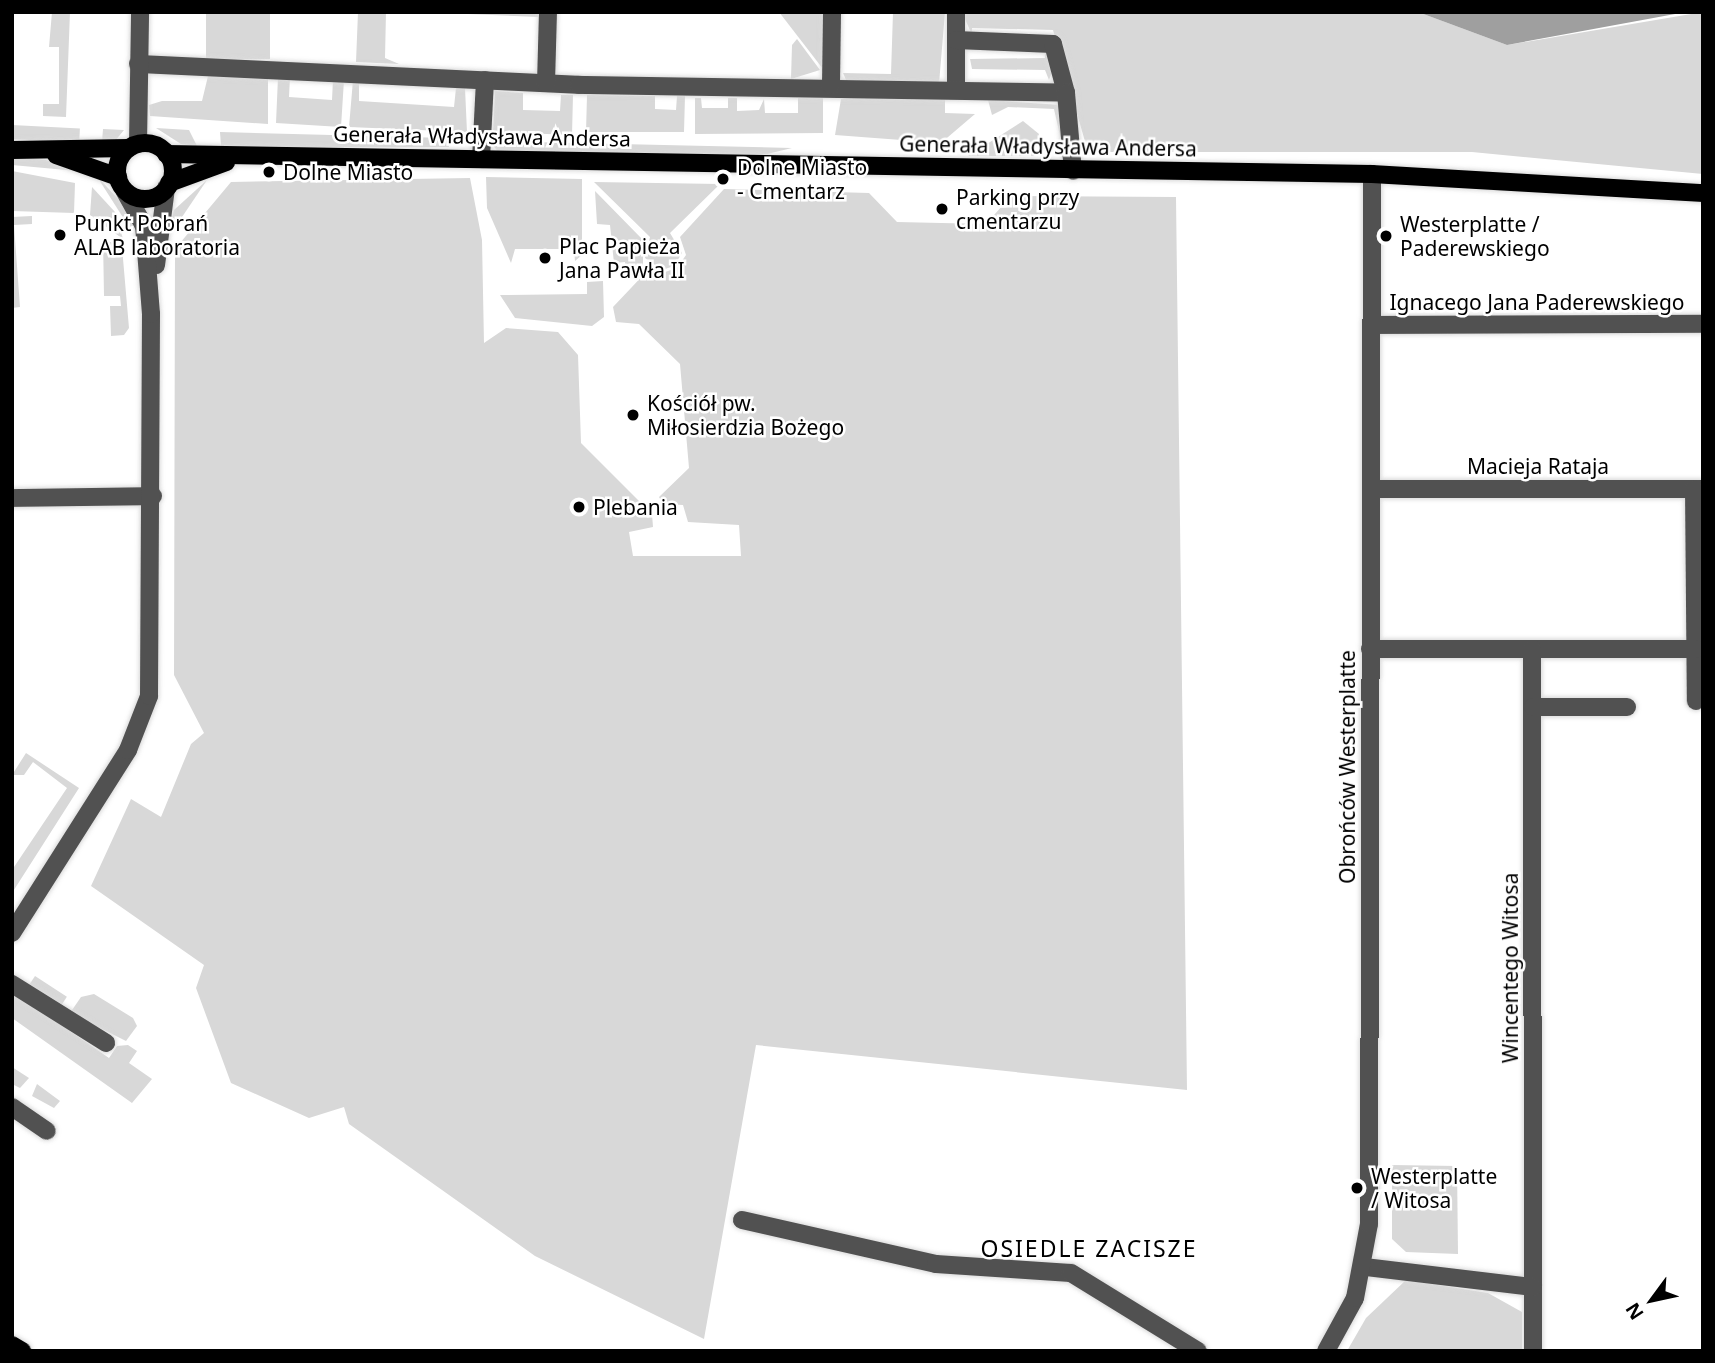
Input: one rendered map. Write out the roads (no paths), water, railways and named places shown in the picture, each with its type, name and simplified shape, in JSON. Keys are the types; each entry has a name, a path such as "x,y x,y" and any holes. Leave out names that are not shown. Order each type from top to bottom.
{"main road":[{"path":"12,150 133,146 121,183 34,150"},
{"name":"Generała Władysława Andersa","path":"133,146 166,153 1073,171 1372,174 1703,194"},
{"path":"166,153 168,186"},
{"name":"Generała Władysława Andersa","path":"121,183 146,199 203,167 267,154"},
{"path":"12,1345 22,1351"}],"street":[{"path":"133,146 140,12"},
{"path":"545,83 548,12"},
{"path":"831,85 832,12"},
{"path":"956,12 956,90"},
{"path":"956,40 1052,44 1066,93 1073,171"},
{"path":"138,64 545,83 831,85 1066,93"},
{"path":"481,159 485,80"},
{"name":"Obrońców Westerplatte","path":"1326,1351 1365,1267 1373,489 1372,174"},
{"path":"12,933 142,721 152,668 151,314 144,226 121,183"},
{"path":"151,314 168,186"},
{"name":"Ignacego Jana Paderewskiego","path":"1371,325 1703,324"},
{"name":"Macieja Rataja","path":"1373,489 1698,489"},
{"path":"1696,701 1698,489"},
{"path":"12,498 153,496"},
{"path":"1370,649 1696,649"},
{"name":"Wincentego Witosa","path":"1532,649 1533,1351"},
{"path":"1533,707 1627,707"},
{"path":"12,984 106,1043"},
{"path":"12,1107 47,1131"},
{"path":"742,1220 936,1264 1072,1273 1198,1351"},
{"path":"1365,1267 1533,1287"}],"place":[{"name":"Dolne Miasto","path":"269,172"},
{"name":"Dolne Miasto - Cmentarz","path":"723,179"},
{"name":"Parking przy cmentarzu","path":"942,209"},
{"name":"Punkt Pobrań ALAB laboratoria","path":"60,235"},
{"name":"Westerplatte / Paderewskiego","path":"1386,236"},
{"name":"Plac Papieża Jana Pawła II","path":"545,258"},
{"name":"Kościół pw. Miłosierdzia Bożego","path":"633,415"},
{"name":"Plebania","path":"579,507"},
{"name":"Westerplatte / Witosa","path":"1357,1188"}],"district":[{"name":"OSIEDLE ZACISZE","path":"1089,1248"}]}
